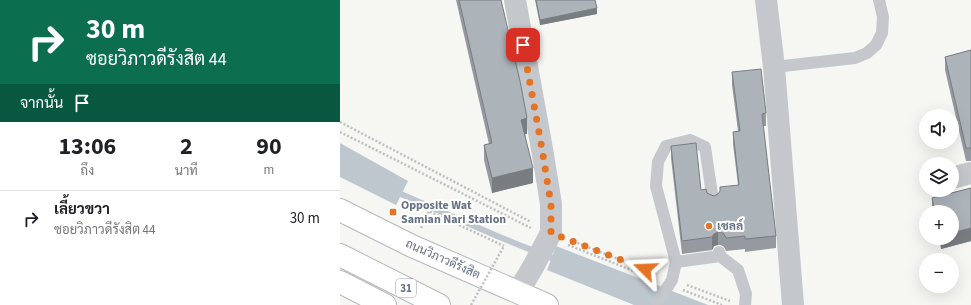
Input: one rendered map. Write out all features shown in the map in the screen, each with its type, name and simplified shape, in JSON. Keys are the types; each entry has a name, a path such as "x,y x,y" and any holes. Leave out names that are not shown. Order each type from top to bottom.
{"main road":[{"name":"ถนนวิภาวดีรังสิต","path":"340,210 412,246 547,305"},
{"name":"31","path":"340,255 439,305"},
{"name":"31","path":"340,282 385,305"}],"street":[{"path":"515,0 551,204 550,235 518,292"},
{"path":"766,0 774,67 793,305"},
{"path":"959,176 971,173"}],"lane":[{"path":"774,67 855,58 867,53 876,45 882,33 883,17 879,0"},
{"path":"656,305 669,284 676,262 656,186 658,162 666,146 690,140 705,146 712,201"},
{"path":"676,262 719,254 738,270 746,294 739,304"}],"path":[{"path":"340,122 550,235 669,284 739,304"},
{"path":"429,212 504,247 471,305"}],"shaded area":[{"path":"340,143 408,181 396,205 340,177"},
{"path":"556,246 708,305 634,305 547,270"}],"building":[{"path":"459,0 501,0 520,81 527,118 521,120 533,168 492,178 484,145 492,143"},
{"path":"536,0 595,0 597,8 540,20"},
{"path":"971,50 971,148 966,148 959,118 959,109 957,109 945,57"},
{"path":"761,69 766,113 762,114 776,236 745,239 745,236 726,238 724,234 718,232 712,237 682,241 671,146 696,143 701,190 706,189 707,193 714,196 720,191 720,187 739,185 733,132 740,131 732,72"},
{"path":"971,188 971,228 959,231 959,205 934,205 932,198 959,197 959,191"}],"waterway":[{"path":"394,191 559,261"}],"place":[{"name":"Opposite Wat Samian Nari Station","path":"393,212"},
{"name":"เชลล์","path":"709,226"}],"route":[{"path":"523,45 551,204 551,233 645,269"}]}
